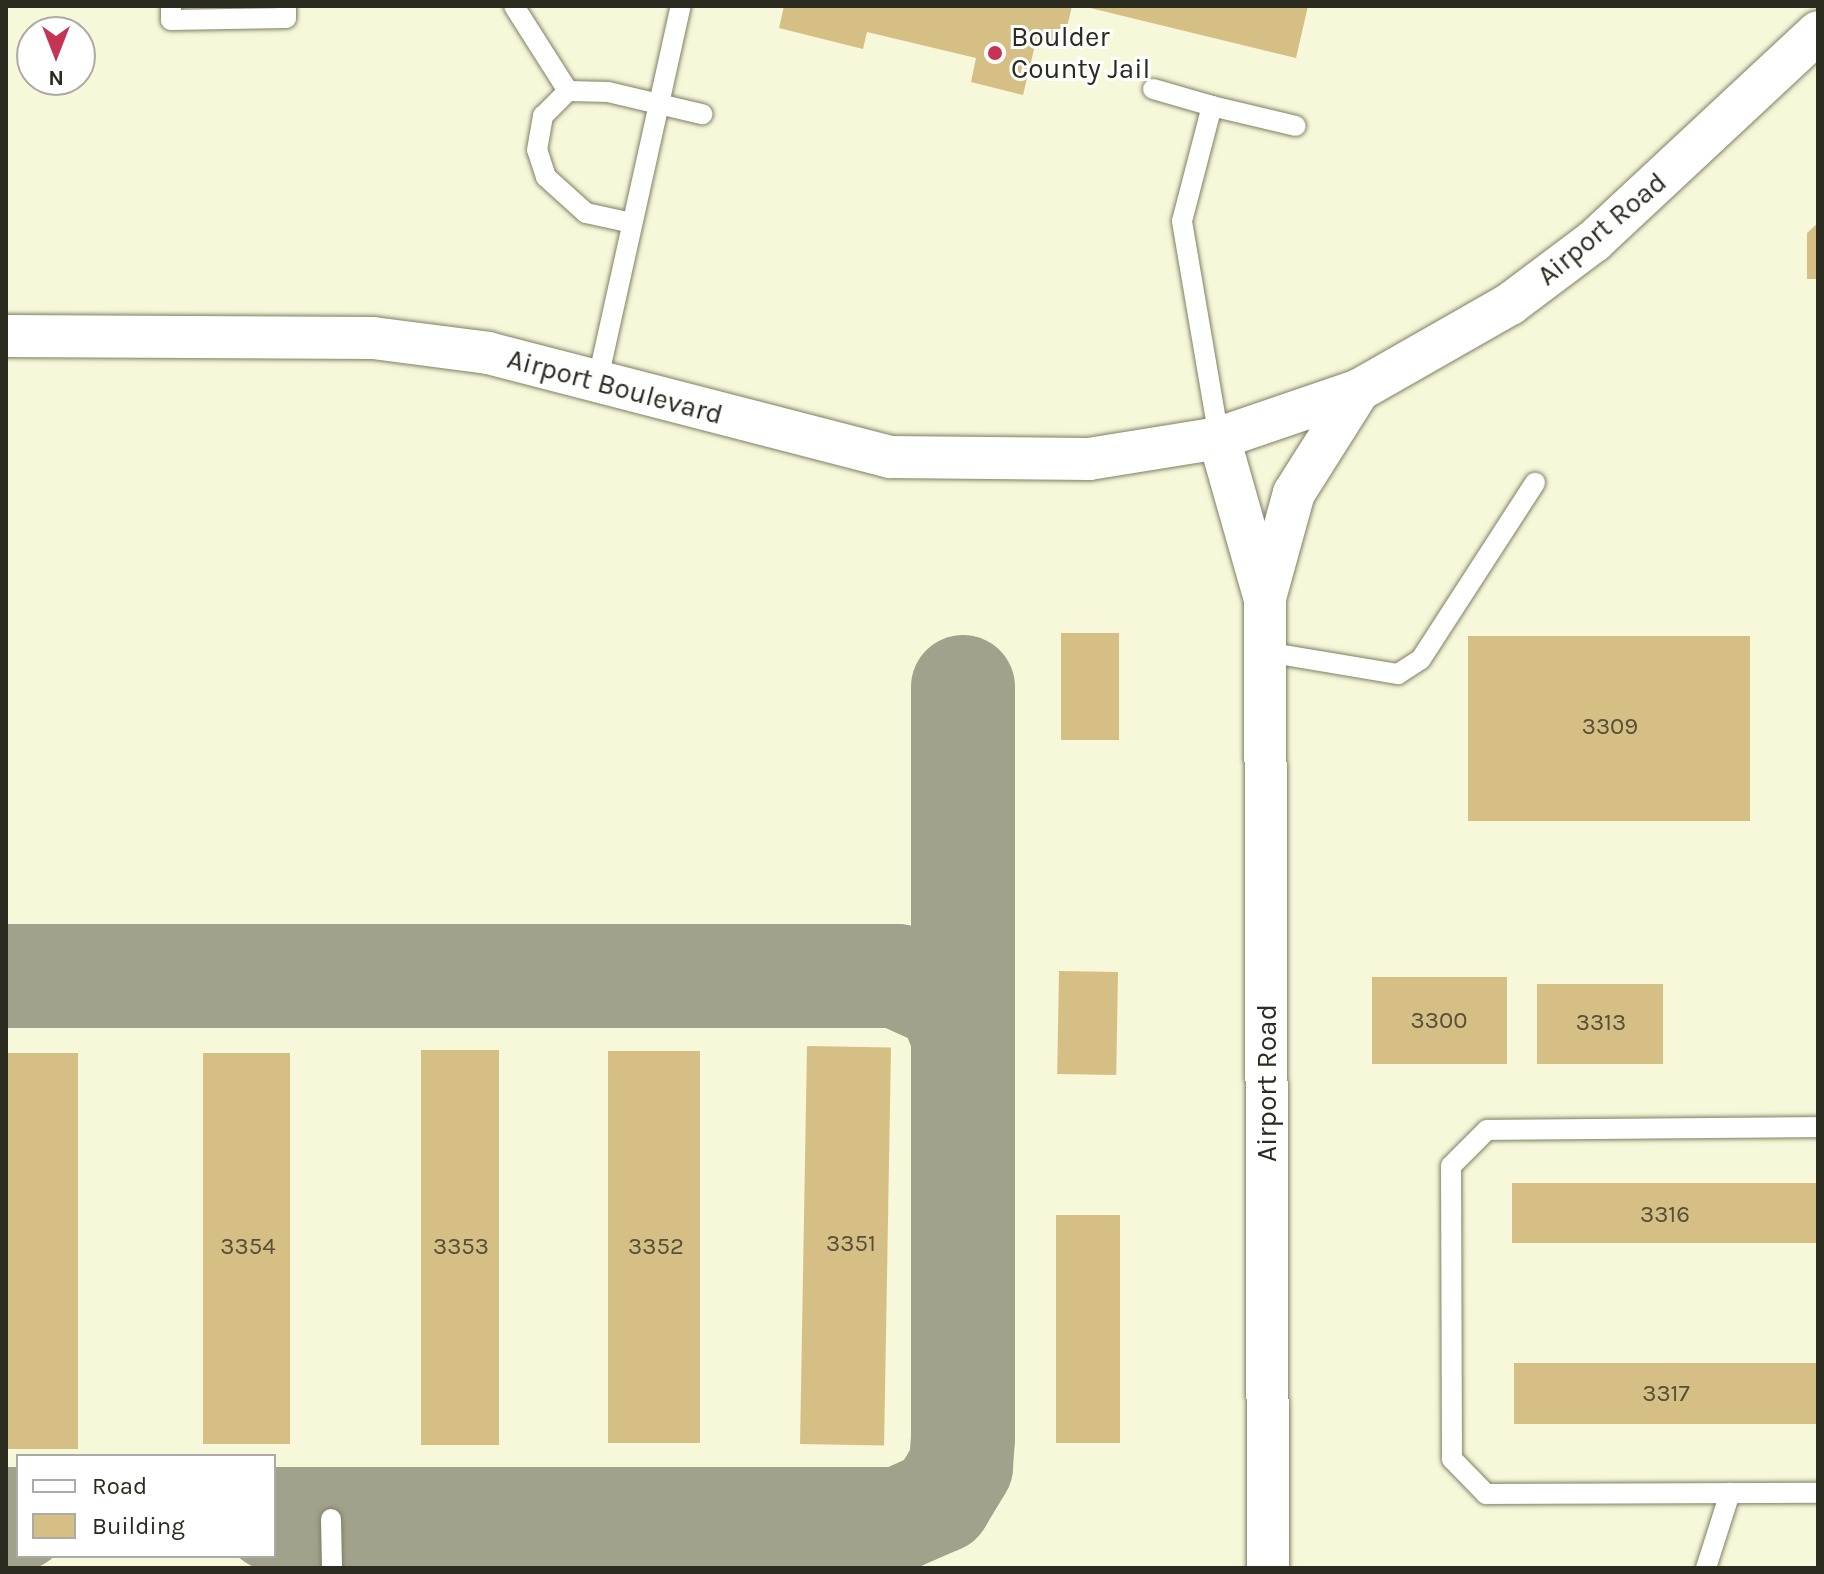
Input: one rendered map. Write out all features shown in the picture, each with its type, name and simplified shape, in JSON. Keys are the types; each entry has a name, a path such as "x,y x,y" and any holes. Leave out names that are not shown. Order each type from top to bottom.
{"street":[{"name":"Airport Road","path":"1268,1568 1265,599 1219,438 1359,390 1510,304 1594,241 1818,32"},
{"name":"Airport Boulevard","path":"6,336 373,338 488,353 890,457 1089,459 1219,438"},
{"name":"Airport Road","path":"1265,599 1294,493 1359,390"}],"lane":[{"path":"171,6 171,20 286,18 286,6"},
{"path":"514,6 568,91"},
{"path":"598,379 681,6"},
{"path":"1153,89 1296,126"},
{"path":"568,91 659,103 702,114"},
{"path":"568,91 543,116 537,150 546,177 586,213 632,223"},
{"path":"1212,106 1182,221 1219,438"},
{"path":"1266,652 1398,674 1421,659 1535,483"},
{"path":"1818,1127 1487,1130 1451,1166 1452,1459 1486,1494 1818,1493"},
{"path":"1706,1568 1730,1493"},
{"path":"331,1519 332,1568"}],"building":[{"name":"Boulder County Jail","path":"784,6 1072,6 1063,44 1037,37 1023,95 971,82 976,58 867,32 863,49 779,28"},
{"name":"Boulder County Jail","path":"1082,6 1308,6 1296,58"},
{"path":"1818,223 1818,279 1807,279 1807,233"},
{"path":"1061,633 1119,633 1119,740 1061,740"},
{"path":"1468,636 1750,636 1750,821 1468,821"},
{"path":"1059,971 1118,972 1116,1075 1057,1074"},
{"path":"1372,977 1507,977 1507,1064 1372,1064"},
{"path":"1537,984 1663,984 1663,1064 1537,1064"},
{"path":"807,1046 891,1047 884,1445 800,1444"},
{"path":"421,1050 499,1050 499,1445 421,1445"},
{"path":"608,1051 700,1051 700,1443 608,1443"},
{"path":"6,1053 78,1053 78,1449 6,1449"},
{"path":"203,1053 290,1053 290,1444 203,1444"},
{"path":"1512,1183 1818,1183 1818,1243 1512,1243"},
{"path":"1056,1215 1120,1215 1120,1443 1056,1443"},
{"path":"1514,1363 1818,1363 1818,1424 1514,1424"}],"taxiway":[{"path":"276,1519 899,1519 940,1501 961,1466 963,1438 963,687"},
{"path":"6,976 897,976 948,999 963,1036"},
{"path":"6,1519 16,1519"}],"place":[{"name":"Boulder County Jail","path":"995,53"}]}
